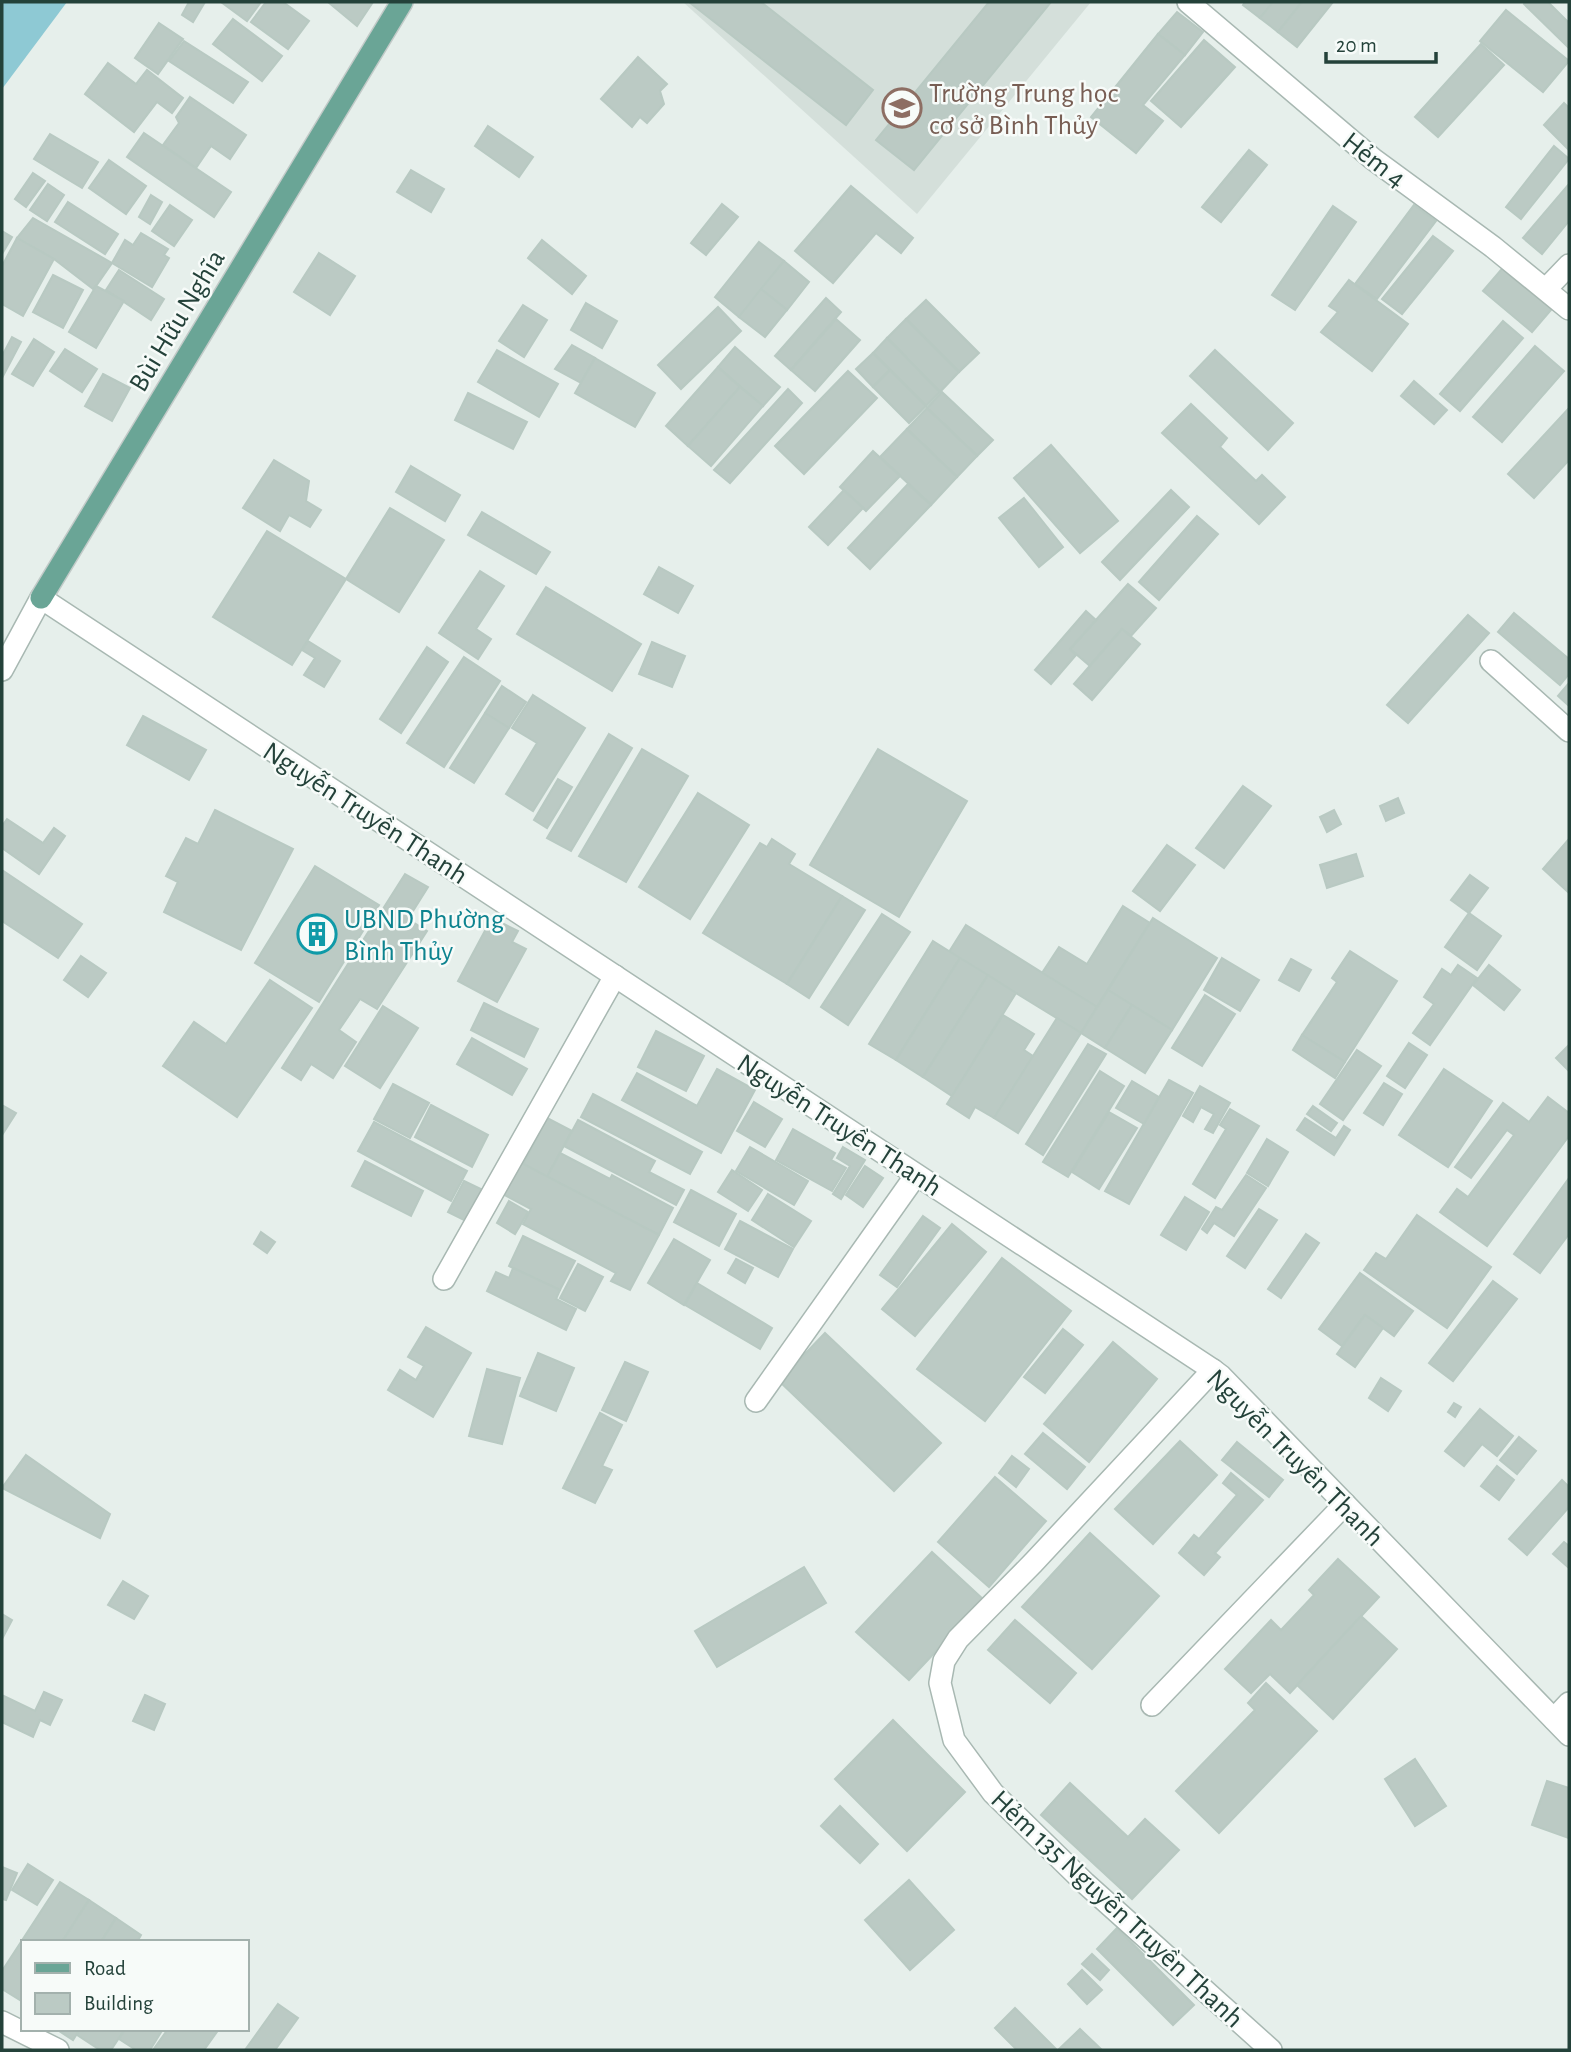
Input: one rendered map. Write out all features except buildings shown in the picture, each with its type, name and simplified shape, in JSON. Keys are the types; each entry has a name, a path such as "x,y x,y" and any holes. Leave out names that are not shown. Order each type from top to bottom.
{"main road":[{"name":"Bùi Hữu Nghĩa","path":"41,598 402,2"}],"street":[{"name":"Hẻm 4","path":"1188,2 1373,159 1493,247 1569,309"},
{"path":"1546,289 1569,265"},
{"name":"Bùi Hữu Nghĩa","path":"2,670 41,598"},
{"name":"Nguyễn Truyền Thanh","path":"41,598 1213,1370 1562,1727"},
{"path":"1492,660 1569,731"},
{"path":"444,1279 615,976"},
{"path":"756,1401 916,1175"},
{"name":"Hẻm 135 Nguyễn Truyền Thanh","path":"1213,1370 1033,1563 958,1639 944,1661 940,1683 954,1740 993,1793 1085,1883 1271,2050"},
{"path":"1152,1705 1345,1504"},
{"path":"1562,1727 1569,1703"},
{"path":"2,2022 58,2050"}],"shaded area":[{"name":"Trường Trung học cơ sở Bình Thủy","path":"683,2 1091,2 917,214"}],"water":[{"path":"2,2 67,2 2,89"}],"place":[{"name":"Trường Trung học cơ sở Bình Thủy","path":"902,108"},
{"name":"UBND Phường Bình Thủy","path":"317,934"}]}
